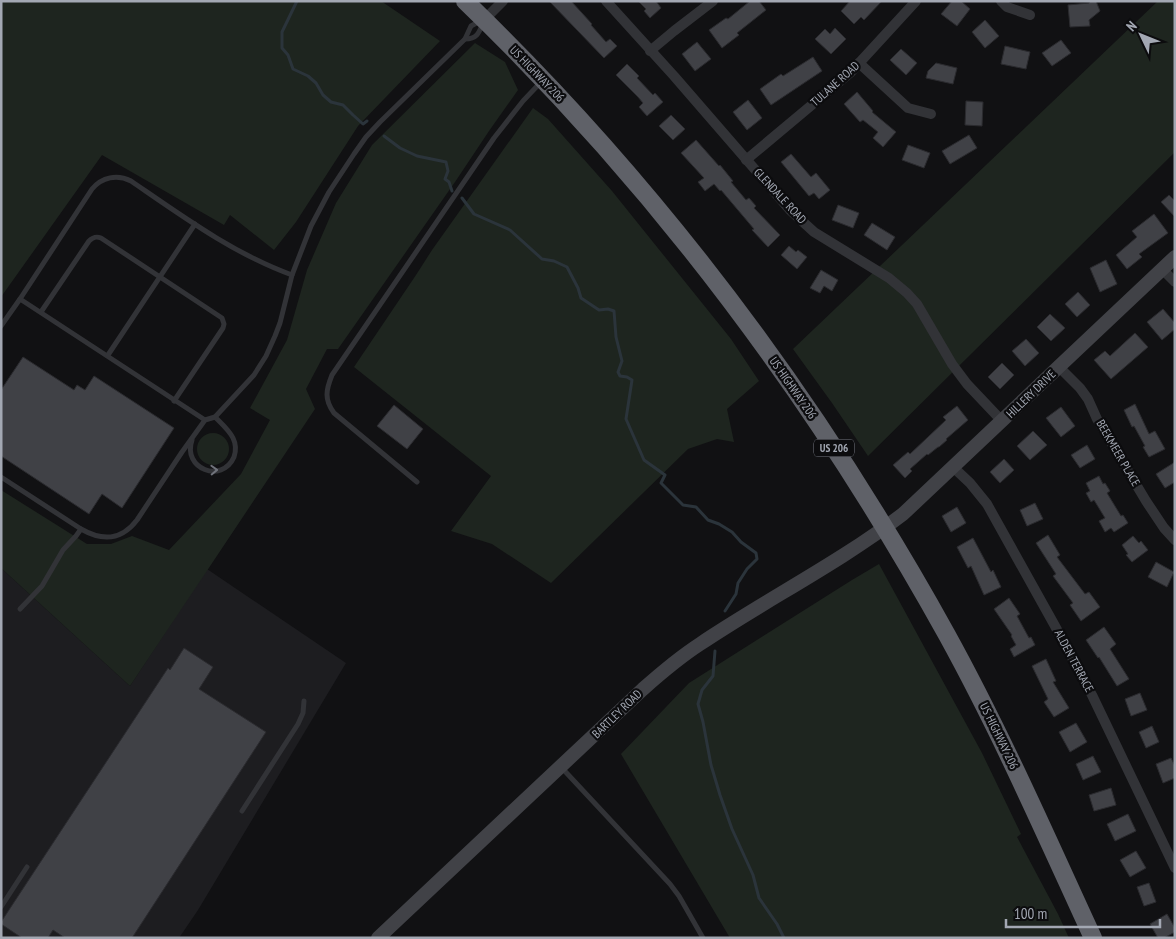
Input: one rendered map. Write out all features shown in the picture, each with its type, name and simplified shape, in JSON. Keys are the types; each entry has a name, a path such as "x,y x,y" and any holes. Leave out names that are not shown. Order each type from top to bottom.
{"highway":[{"name":"US HIGHWAY 206","path":"465,1 543,80 677,233 732,303 822,430 885,528 948,636 1023,785 1093,938"}],"street":[{"path":"484,20 503,1"},
{"name":"GLENDALE ROAD","path":"606,1 790,210 814,232 889,278 917,304 952,364 967,384 1002,421"},
{"path":"650,51 713,1"},
{"name":"TULANE ROAD","path":"746,160 828,92 859,63 916,1"},
{"path":"1001,1 1007,7 1030,15"},
{"path":"859,63 908,108 931,114"},
{"name":"HILLERY DRIVE","path":"885,528 903,514 1175,257"},
{"path":"1162,269 1175,282"},
{"name":"BEEKMEER PLACE","path":"1059,367 1088,399 1097,418 1146,501 1164,528 1175,540"},
{"name":"ALDEN TERRACE","path":"953,467 970,483 987,504 1055,626 1092,695 1175,868"},
{"name":"BARTLEY ROAD","path":"378,938 643,689 685,654 885,528"}],"lane":[{"path":"1,477 94,536 107,538 131,528 205,420 215,417 254,375 266,356 280,322 292,275 312,226 329,192 354,154 380,122 465,39 471,26 484,20"},
{"path":"465,39 471,39 478,33 484,20"},
{"path":"418,482 334,413 328,404 328,386 332,375 494,138 523,101 543,80"},
{"path":"1,326 95,185 104,179 114,177 126,179 234,248 274,269 292,275"},
{"path":"108,355 195,224"},
{"path":"42,312 89,241 97,237 102,238 224,321 223,328 174,400"},
{"path":"20,298 205,420"},
{"path":"193,437 190,453 200,468 217,471 229,465 235,454 235,443 230,433 215,417"},
{"path":"20,609 42,586 63,550 81,529"},
{"path":"242,811 298,724 303,713 304,701"},
{"path":"560,767 670,884 703,938"},
{"path":"1,907 27,867"}],"shaded area":[{"path":"1,1 381,1 440,41 358,126 296,222 274,250 230,215 224,225 102,155 1,297"},
{"path":"1158,1 1175,1 1175,152 868,456 793,349"},
{"path":"475,43 505,62 518,90 338,349 327,349 306,389 315,409 130,686 1,568 1,490 87,544 111,544 132,536 169,550 241,474 270,420 250,408 287,340 307,270 336,203 372,145"},
{"path":"533,108 548,119 612,191 731,339 759,381 727,409 734,442 717,439 688,449 551,583 492,544 451,531 491,476 354,367 432,250"},
{"path":"213,433 219,434 224,438 228,443 228,455 224,460 219,464 213,465 207,464 202,460 198,455 197,449 198,443 202,438 207,434"},
{"path":"879,564 982,753 1021,834 1017,837 1069,938 730,938 621,754 689,683"},
{"path":"1,568 130,686 207,569 346,663 198,910 179,938 1,938"}],"building":[{"path":"549,1 571,1 606,42 610,39 617,46 604,58"},
{"path":"638,1 656,1 661,8 650,18 644,11 646,9"},
{"path":"750,1 759,1 766,10 737,33 739,35 722,48 709,30 726,18 728,19"},
{"path":"850,1 882,1 864,20 861,17 854,24 841,11"},
{"path":"952,1 961,1 970,9 957,26 941,14"},
{"path":"1096,1 1100,11 1089,20 1090,26 1070,27 1068,5 1089,3"},
{"path":"985,20 999,36 985,48 972,32"},
{"path":"835,28 846,39 831,54 815,39 825,29 830,34"},
{"path":"1061,40 1071,53 1052,66 1042,53"},
{"path":"697,42 711,59 695,71 682,54"},
{"path":"1005,46 1030,52 1026,69 1001,64"},
{"path":"901,49 917,63 906,75 890,60"},
{"path":"813,57 822,71 771,105 760,89 781,74 783,76"},
{"path":"936,63 957,68 953,84 926,78 928,71"},
{"path":"627,64 653,95 655,93 663,102 647,116 639,107 643,103 616,75"},
{"path":"857,92 872,112 896,132 883,147 873,138 878,132 863,120 860,122 844,104"},
{"path":"748,100 762,118 747,130 733,112"},
{"path":"966,101 983,102 982,126 965,125"},
{"path":"671,115 685,129 673,140 659,126"},
{"path":"969,135 977,148 950,164 942,151"},
{"path":"696,140 720,165 746,200 749,198 756,206 754,208 780,235 768,247 752,230 754,229 721,190 714,184 705,191 698,182 704,178 681,153"},
{"path":"908,145 930,153 924,168 902,160"},
{"path":"791,154 811,177 816,173 830,190 819,199 814,193 809,196 781,162"},
{"path":"1169,195 1175,201 1175,217 1161,202"},
{"path":"838,205 859,213 853,228 832,220"},
{"path":"1154,214 1168,233 1139,254 1142,257 1127,269 1116,255 1137,237 1132,231"},
{"path":"872,223 895,237 887,250 864,235"},
{"path":"789,246 807,257 797,269 781,255"},
{"path":"1106,260 1117,284 1100,292 1090,268"},
{"path":"821,270 838,280 832,291 824,286 820,293 810,288"},
{"path":"1078,292 1090,305 1077,317 1065,304"},
{"path":"1163,309 1175,323 1175,329 1162,340 1147,322"},
{"path":"1050,314 1065,328 1051,341 1037,327"},
{"path":"1135,333 1148,347 1111,379 1094,360 1105,351 1110,356"},
{"path":"1026,339 1039,353 1025,366 1012,351"},
{"path":"23,357 74,390 77,385 85,390 94,376 174,428 122,508 102,494 89,514 1,456 1,390"},
{"path":"1002,363 1014,375 1000,389 988,377"},
{"path":"1135,404 1149,434 1155,431 1165,449 1149,457 1143,447 1145,446 1134,426 1132,427 1124,410"},
{"path":"394,405 423,429 407,449 377,426"},
{"path":"957,406 968,420 939,447 927,454 910,469 912,471 905,478 893,465 908,452 910,454 946,420 943,417"},
{"path":"1061,407 1075,426 1061,437 1046,418"},
{"path":"1033,431 1047,445 1030,460 1017,446"},
{"path":"1087,445 1095,459 1080,468 1071,455"},
{"path":"1004,459 1014,470 1000,483 990,472"},
{"path":"1175,462 1175,482 1165,488 1156,474"},
{"path":"1099,476 1103,484 1105,483 1110,491 1107,493 1121,516 1123,515 1128,523 1114,532 1111,528 1105,532 1099,521 1105,518 1094,500 1091,502 1086,493 1090,491 1086,483"},
{"path":"1035,503 1043,519 1027,526 1020,510"},
{"path":"957,507 966,523 951,532 942,516"},
{"path":"1048,535 1060,555 1057,557 1085,594 1089,592 1100,607 1081,621 1070,605 1073,603 1053,576 1056,574 1036,543"},
{"path":"1133,536 1139,543 1141,541 1148,550 1132,562 1126,555 1128,554 1122,545"},
{"path":"973,538 1001,587 984,595 971,566 968,568 957,547"},
{"path":"1156,562 1174,572 1167,587 1148,577"},
{"path":"1009,598 1020,614 1017,616 1035,645 1014,657 1010,649 1016,645 1012,635 994,609"},
{"path":"1104,627 1116,644 1110,649 1129,679 1117,686 1086,640"},
{"path":"184,648 213,667 199,689 266,732 132,938 65,938 53,930 48,938 22,938 1,924 1,922 168,668 170,670"},
{"path":"1046,659 1056,681 1053,682 1069,708 1054,717 1044,702 1048,699 1032,666"},
{"path":"1140,693 1147,710 1131,716 1125,699"},
{"path":"1076,723 1087,742 1070,752 1059,732"},
{"path":"1152,726 1159,742 1146,748 1139,732"},
{"path":"1093,756 1101,772 1083,780 1076,764"},
{"path":"1171,758 1175,766 1175,778 1163,783 1156,764"},
{"path":"1111,788 1116,805 1094,811 1089,795"},
{"path":"1128,814 1136,831 1115,841 1107,824"},
{"path":"1136,851 1146,868 1130,877 1120,860"},
{"path":"1149,883 1156,902 1144,906 1137,887"},
{"path":"1167,914 1175,928 1175,932 1164,938 1158,938 1150,924"}],"waterway":[{"path":"297,1 282,32 282,48 288,55 293,69 308,76 331,102 343,105 363,124 367,121"},
{"path":"384,136 400,148 417,156 446,162 448,171 445,179 449,182 452,191"},
{"path":"462,198 474,214 510,230 542,259 554,261 567,267 581,298 599,310 608,309 614,311 616,337 622,361 618,372 620,376 632,380 626,419 644,460 665,475 661,483 683,505 696,507 708,520 732,532 741,542 756,553 757,559 747,569 738,583 736,594 725,611"},
{"path":"715,651 713,676 702,690 698,704 711,765 732,829 753,875 759,898 784,938"}]}
